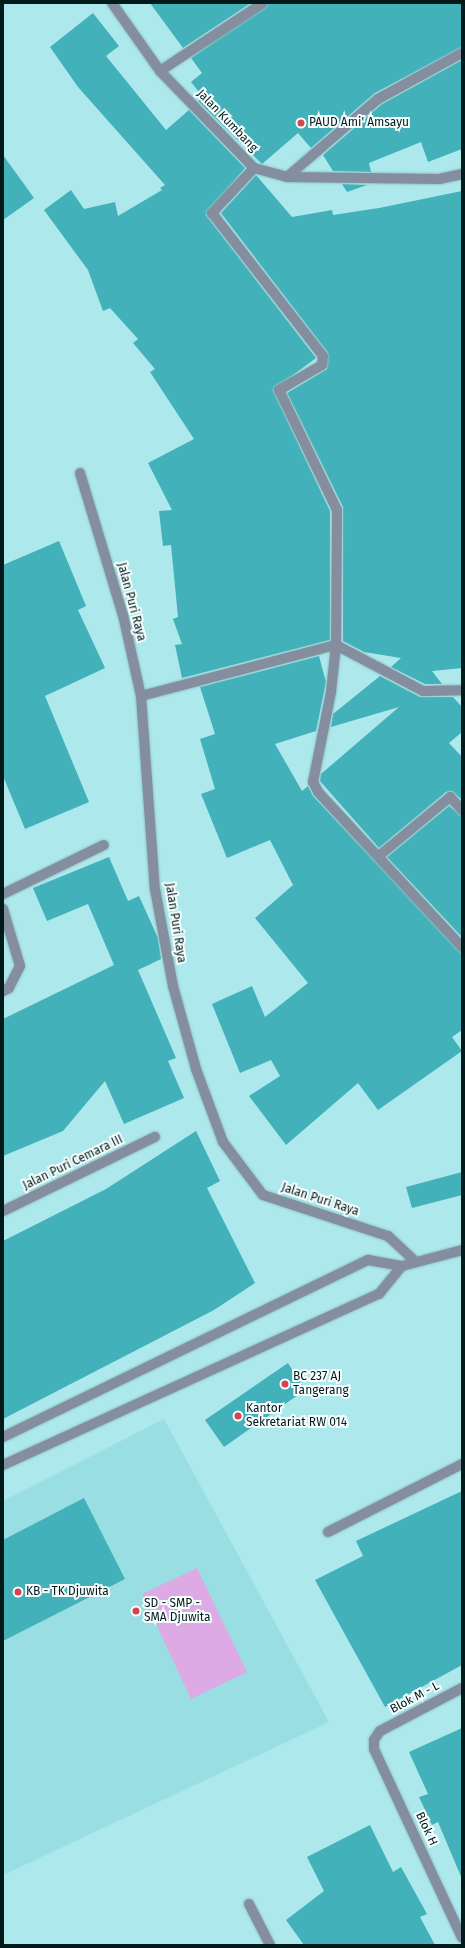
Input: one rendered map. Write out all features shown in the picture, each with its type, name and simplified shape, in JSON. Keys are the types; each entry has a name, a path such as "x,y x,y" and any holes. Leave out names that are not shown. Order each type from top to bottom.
{"street":[{"name":"Jalan Kumbang","path":"112,3 160,71 254,168 287,177 439,179 462,174"},
{"path":"160,71 263,3"},
{"path":"287,177 378,99 462,53"},
{"path":"254,168 212,213 323,356 322,366 279,390 337,510 336,645 331,692 313,782 318,792 380,855 462,947"},
{"name":"Jalan Puri Raya","path":"80,473 123,615 141,696 155,889 171,979 196,1069 223,1142 263,1195 388,1236 416,1262"},
{"path":"141,696 336,645 423,691 462,690"},
{"path":"380,855 450,797 462,810"},
{"path":"3,894 104,845"},
{"path":"3,909 20,966 9,988 3,991"},
{"name":"Jalan Puri Cemara III","path":"3,1211 154,1138"},
{"path":"3,1437 368,1260 402,1266 462,1250"},
{"path":"3,1465 379,1294 402,1266"},
{"path":"328,1532 462,1464"},
{"name":"Blok M - L","path":"380,1731 462,1688"},
{"name":"Blok H","path":"380,1731 374,1740 374,1749 459,1924 462,1938"},
{"path":"249,1904 270,1945"}],"shaded area":[{"name":"SD - SMP - SMA Djuwita","path":"164,1419 329,1722 3,1875 3,1501"},
{"path":"197,1568 247,1672 191,1699 142,1594"}],"building":[{"path":"150,3 251,3 183,48"},
{"path":"269,3 462,3 462,47 375,93 311,148 298,133 262,164 198,101 203,97 191,82 202,73 191,58"},
{"path":"93,13 119,46 106,56 166,130 189,110 245,168 206,215 316,358 273,390 330,511 330,640 182,678 175,645 182,644 173,619 178,617 171,545 163,546 159,511 172,510 148,463 194,439 150,372 155,369 133,343 138,339 110,308 103,311 88,270 44,210 71,190 84,209 115,202 118,216 162,190 160,188 165,185 78,87 50,47"},
{"path":"462,60 462,149 428,162 421,142 369,163 371,172 333,171 323,155 382,104"},
{"path":"3,155 34,198 3,220"},
{"path":"256,175 292,217 332,210 333,215 379,208 462,191 462,668 432,671 442,684 425,684 391,667 401,658 364,652 343,641 343,507 287,393 327,369 328,353 221,213"},
{"path":"342,184 367,185 347,192"},
{"path":"59,541 86,606 78,610 105,668 45,696 89,802 25,829 3,776 3,565"},
{"path":"319,656 326,682 316,731 275,744 302,791 308,786 313,796 462,953 462,1030 452,1037 462,1051 378,1110 358,1083 286,1145 249,1096 280,1076 271,1060 240,1073 212,1004 252,986 265,1017 308,983 255,918 293,885 270,840 227,858 201,794 215,789 200,739 215,734 200,687"},
{"path":"380,676 420,697 453,697 462,707 462,732 449,743 462,757 462,800 452,791 446,792 379,848 320,781 321,774 399,707 331,727 333,714"},
{"path":"449,806 462,816 462,937 387,857"},
{"path":"109,857 128,901 139,896 158,938 161,959 138,970 176,1058 168,1061 184,1098 124,1124 105,1081 63,1131 3,1156 3,1019 114,965 88,904 47,921 33,888"},
{"path":"196,1131 220,1181 207,1188 255,1283 214,1310 3,1419 3,1241 106,1189"},
{"path":"462,1172 462,1195 412,1208 406,1187"},
{"path":"288,1363 305,1390 224,1447 205,1420"},
{"path":"462,1491 462,1665 385,1707 315,1580 363,1556 356,1541"},
{"path":"84,1498 125,1579 3,1641 3,1540"},
{"path":"462,1728 462,1879 438,1822 432,1825 419,1797 428,1794 409,1752"},
{"path":"370,1825 393,1872 401,1867 427,1914 420,1917 435,1945 304,1945 286,1920 324,1891 307,1857"}],"place":[{"name":"PAUD Ami' Amsayu","path":"301,123"},
{"name":"BC 237 AJ Tangerang","path":"285,1384"},
{"name":"Kantor Sekretariat RW 014","path":"238,1416"},
{"name":"KB - TK Djuwita","path":"18,1592"},
{"name":"SD - SMP - SMA Djuwita","path":"136,1611"}]}
